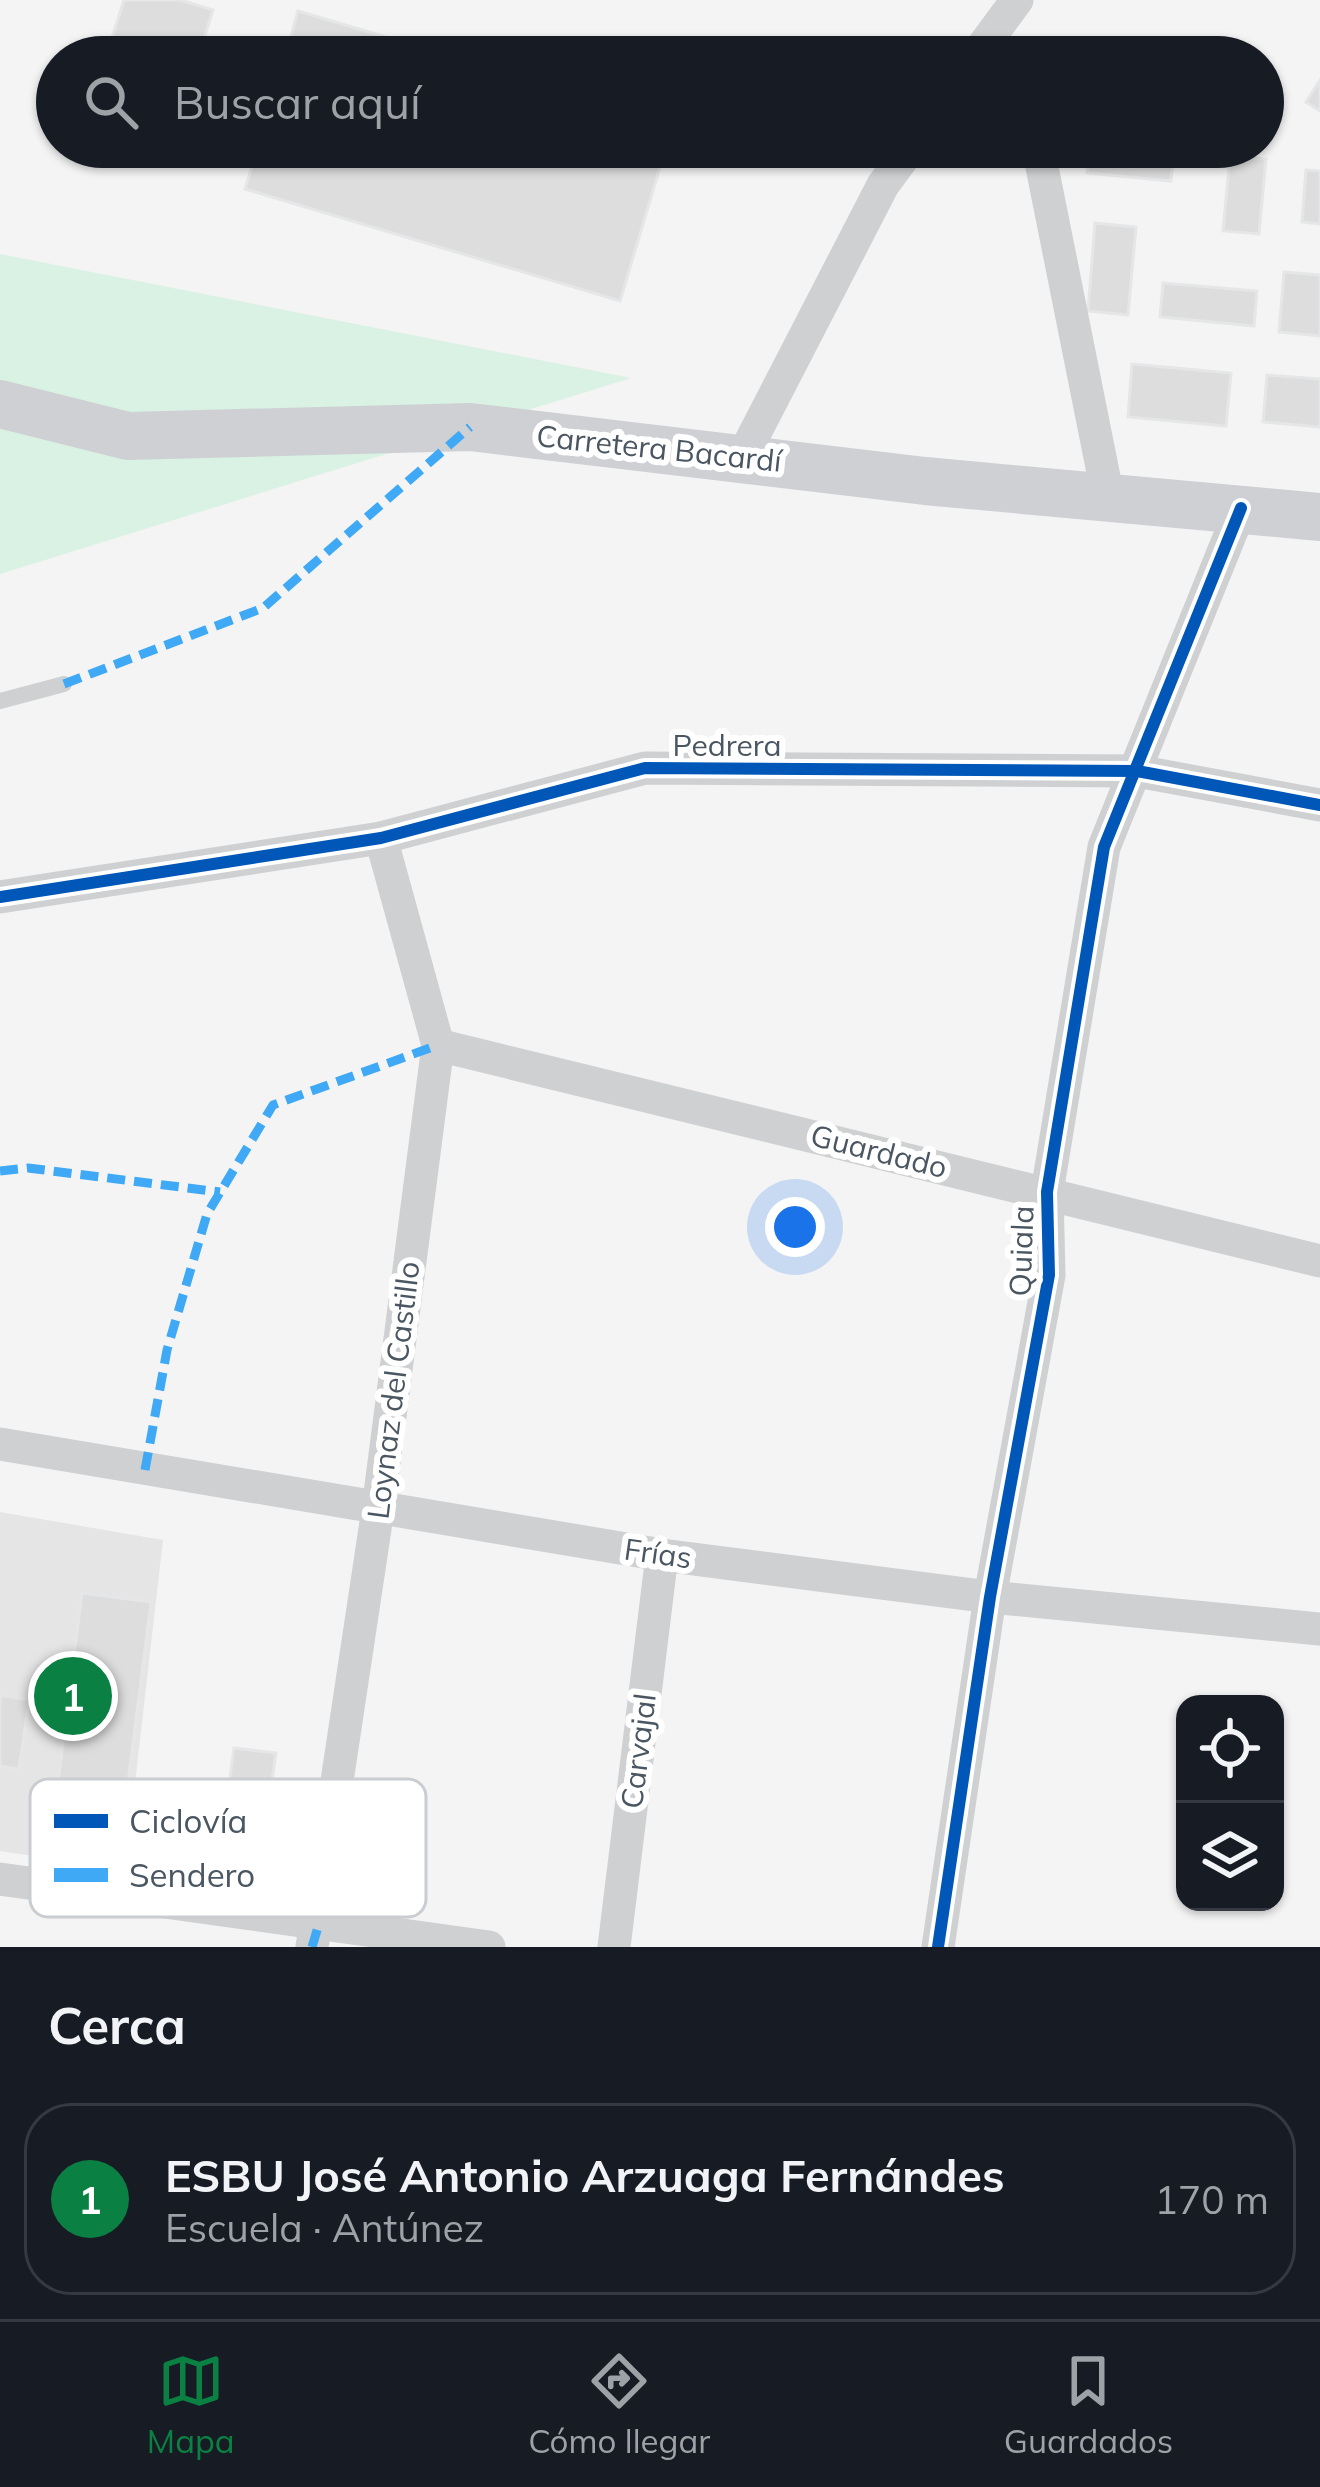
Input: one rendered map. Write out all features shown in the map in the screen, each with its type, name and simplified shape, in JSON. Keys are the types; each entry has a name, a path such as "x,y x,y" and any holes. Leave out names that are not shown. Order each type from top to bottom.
{"street":[{"path":"990,36 1017,0"},
{"path":"743,456 896,168"},
{"path":"1042,168 1108,497"},
{"name":"Carretera Bacardí","path":"0,404 128,436 470,427 925,481 1320,517"},
{"name":"Quiala","path":"938,1947 990,1597 1049,1275 1047,1192 1103,847 1241,508"},
{"name":"Pedrera","path":"0,897 380,838 645,768 1137,771 1320,805"},
{"name":"Loynaz del Castillo","path":"338,1779 438,1045 380,838"},
{"name":"Guardado","path":"438,1045 1320,1261"},
{"name":"Frías","path":"0,1444 662,1555 990,1597 1320,1629"},
{"name":"Carvajal","path":"614,1947 662,1555"},
{"path":"0,1879 30,1885"},
{"path":"206,1917 315,1937 489,1947"}],"lane":[{"path":"0,701 64,683"}],"shaded area":[{"path":"0,1512 163,1540 135,1779 30,1779 30,1856 0,1851"}],"green space":[{"path":"0,254 631,378 0,574"}],"building":[{"path":"124,0 180,0 213,10 205,36 113,36"},
{"path":"298,11 383,36 291,36"},
{"path":"1320,80 1320,111 1306,102"},
{"path":"252,168 660,168 620,301 245,189"},
{"path":"1087,168 1172,168 1171,181 1087,173"},
{"path":"1229,168 1265,168 1259,234 1223,231"},
{"path":"1306,170 1320,171 1320,224 1302,222"},
{"path":"1095,223 1136,227 1128,315 1088,311"},
{"path":"1284,272 1320,275 1320,336 1279,332"},
{"path":"1163,283 1257,291 1254,326 1160,317"},
{"path":"1132,364 1231,373 1226,426 1128,417"},
{"path":"1267,375 1320,379 1320,427 1263,422"},
{"path":"82,1593 151,1602 128,1779 58,1779"},
{"path":"0,1695 29,1700 19,1769 0,1766"},
{"path":"234,1748 276,1753 272,1779 230,1779"}],"marked path":[{"path":"64,684 263,608 470,427"},
{"path":"145,1470 167,1350 207,1214 273,1105 438,1045"},
{"path":"0,1171 28,1168 220,1192"},
{"path":"312,1947 318,1927"}],"cycle path":[{"path":"938,1947 990,1597 1049,1275 1047,1192 1104,847 1241,508"},
{"path":"0,897 381,838 645,768 1137,771 1320,805"}],"place":[{"name":"ESBU José Antonio Arzuaga Fernándes","path":"73,1696"}]}
